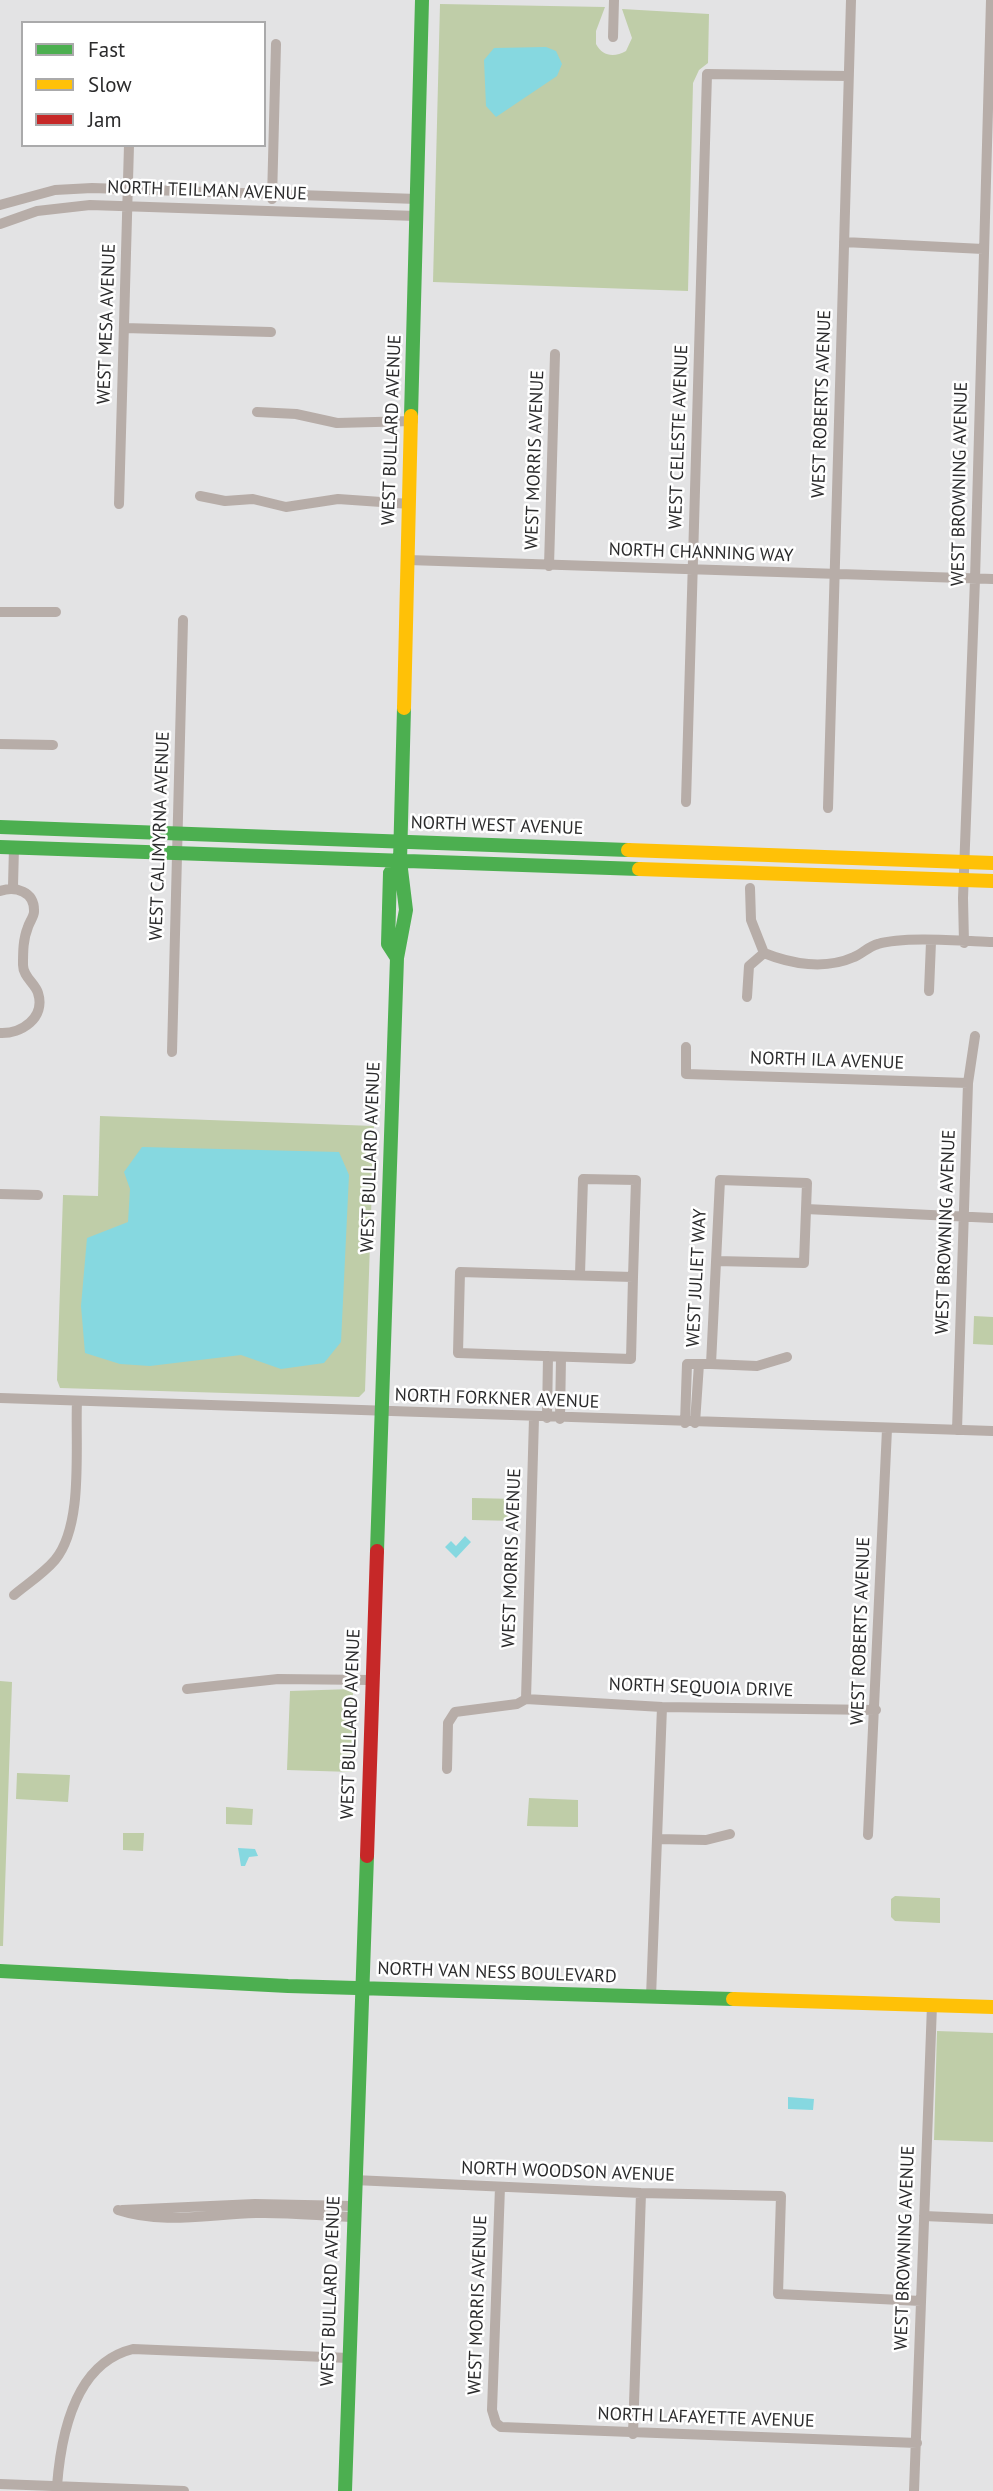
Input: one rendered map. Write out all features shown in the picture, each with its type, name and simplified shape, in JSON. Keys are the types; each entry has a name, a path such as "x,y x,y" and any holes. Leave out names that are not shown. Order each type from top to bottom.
{"main road":[{"name":"WEST BULLARD AVENUE","path":"345,2491 397,958 388,944 390,873 400,861 401,842 422,0"},
{"name":"NORTH WEST AVENUE","path":"0,827 993,863"},
{"path":"7,847 993,881"},
{"path":"647,870 650,865 661,860 775,862 816,856"},
{"name":"NORTH VAN NESS BOULEVARD","path":"0,1971 288,1986 993,2007"}],"street":[{"path":"613,37 614,0"},
{"name":"WEST ROBERTS AVENUE","path":"828,808 851,0"},
{"name":"WEST BROWNING AVENUE","path":"964,943 983,249 989,195 991,0"},
{"path":"271,212 276,44"},
{"name":"WEST CELESTE AVENUE","path":"686,802 707,74 848,76"},
{"name":"WEST MESA AVENUE","path":"119,504 129,147"},
{"name":"NORTH TEILMAN AVENUE","path":"0,205 55,190 128,189 417,200"},
{"name":"NORTH TEILMAN AVENUE","path":"0,224 57,207 127,206 416,216"},
{"path":"844,242 983,249"},
{"path":"124,328 271,332"},
{"name":"WEST MORRIS AVENUE","path":"549,566 555,354"},
{"path":"257,412 296,414 337,423 412,421"},
{"path":"200,496 225,501 253,499 286,507 338,499 410,504"},
{"name":"NORTH CHANNING WAY","path":"408,560 993,579"},
{"path":"0,612 56,612"},
{"name":"WEST CALIMYRNA AVENUE","path":"172,1052 183,620"},
{"path":"0,744 53,745"},
{"path":"7,847 13,886"},
{"path":"0,891 13,886 23,890 30,899 34,912 23,941 23,970 38,992 39,1003 36,1017 27,1025 14,1033 0,1033"},
{"path":"750,888 751,920 764,953 787,962 833,964 855,957 877,944 993,942"},
{"path":"929,991 932,942"},
{"path":"747,997 749,967 764,953"},
{"name":"WEST BROWNING AVENUE","path":"957,1430 968,1083 975,1036"},
{"name":"NORTH ILA AVENUE","path":"687,1048 686,1074 968,1083"},
{"path":"580,1274 583,1179 636,1180 631,1359 458,1353 460,1272 633,1277"},
{"name":"WEST JULIET WAY","path":"690,1423 716,1261 720,1181 807,1183 806,1209"},
{"path":"0,1194 38,1195"},
{"path":"716,1261 804,1263 806,1209 993,1218"},
{"path":"547,1418 548,1356"},
{"path":"560,1419 561,1357"},
{"path":"699,1364 757,1366 787,1357"},
{"name":"NORTH FORKNER AVENUE","path":"0,1398 560,1419 993,1431"},
{"path":"14,1595 56,1559 67,1540 74,1503 77,1401"},
{"name":"WEST MORRIS AVENUE","path":"526,1699 534,1418"},
{"name":"WEST ROBERTS AVENUE","path":"868,1835 876,1710 887,1429"},
{"path":"187,1689 278,1679 371,1680"},
{"name":"NORTH SEQUOIA DRIVE","path":"447,1769 448,1723 455,1712 517,1704 526,1699 662,1707 876,1710"},
{"path":"651,1997 662,1707"},
{"path":"657,1839 706,1840 730,1834"},
{"name":"WEST BROWNING AVENUE","path":"914,2491 932,2006"},
{"name":"NORTH WOODSON AVENUE","path":"354,2180 641,2193 781,2196 778,2294 921,2301"},
{"name":"WEST MORRIS AVENUE","path":"496,2423 492,2410 500,2187"},
{"path":"633,2434 641,2193"},
{"path":"165,2212 217,2213 273,2209 353,2212"},
{"path":"924,2216 993,2219"},
{"path":"57,2486 60,2444 66,2425 92,2372 116,2353 133,2349 349,2358"},
{"name":"NORTH LAFAYETTE AVENUE","path":"496,2423 507,2429 917,2443"},
{"path":"0,2484 184,2491"}],"green space":[{"path":"440,4 605,7 596,31 596,44 605,53 613,55 626,51 632,38 622,9 709,14 708,63 699,70 693,83 688,291 433,282"},
{"path":"100,1116 374,1126 365,1391 359,1397 60,1388 57,1380 63,1195 98,1196"},
{"path":"974,1316 993,1317 993,1345 973,1344"},
{"path":"472,1498 517,1499 517,1521 472,1520"},
{"path":"0,1681 12,1682 3,1946 0,1946"},
{"path":"353,1689 352,1772 287,1770 290,1691"},
{"path":"17,1773 70,1775 68,1802 16,1799"},
{"path":"529,1798 578,1800 578,1827 527,1826"},
{"path":"226,1807 253,1809 252,1825 226,1824"},
{"path":"123,1833 144,1833 143,1851 123,1850"},
{"path":"895,1896 940,1898 940,1923 895,1921 891,1917 891,1899"},
{"path":"937,2031 993,2033 993,2142 934,2140"}],"water":[{"path":"546,47 556,51 562,64 557,76 496,117 486,106 484,60 494,48"},
{"path":"142,1147 339,1152 349,1175 341,1342 324,1363 281,1369 241,1355 150,1366 120,1364 85,1353 81,1306 87,1238 128,1222 130,1189 124,1172"},
{"path":"465,1536 471,1542 456,1558 445,1547 451,1541 456,1546"},
{"path":"238,1848 255,1849 258,1856 249,1857 245,1866 241,1866"},
{"path":"788,2097 814,2099 813,2110 788,2109"}],"traffic: fast":[{"path":"411,416 422,0"},
{"path":"377,1551 397,958 406,910 400,861 404,708"},
{"path":"0,827 628,850"},
{"path":"0,847 639,869"},
{"path":"397,958 388,944 390,873 400,861"},
{"path":"345,2491 367,1856"},
{"path":"0,1971 288,1986 733,1999"}],"traffic: slow":[{"path":"404,708 411,416"},
{"path":"628,850 993,863"},
{"path":"639,869 993,881"},
{"path":"733,1999 993,2007"}],"traffic: jam":[{"path":"367,1856 377,1551"}]}
